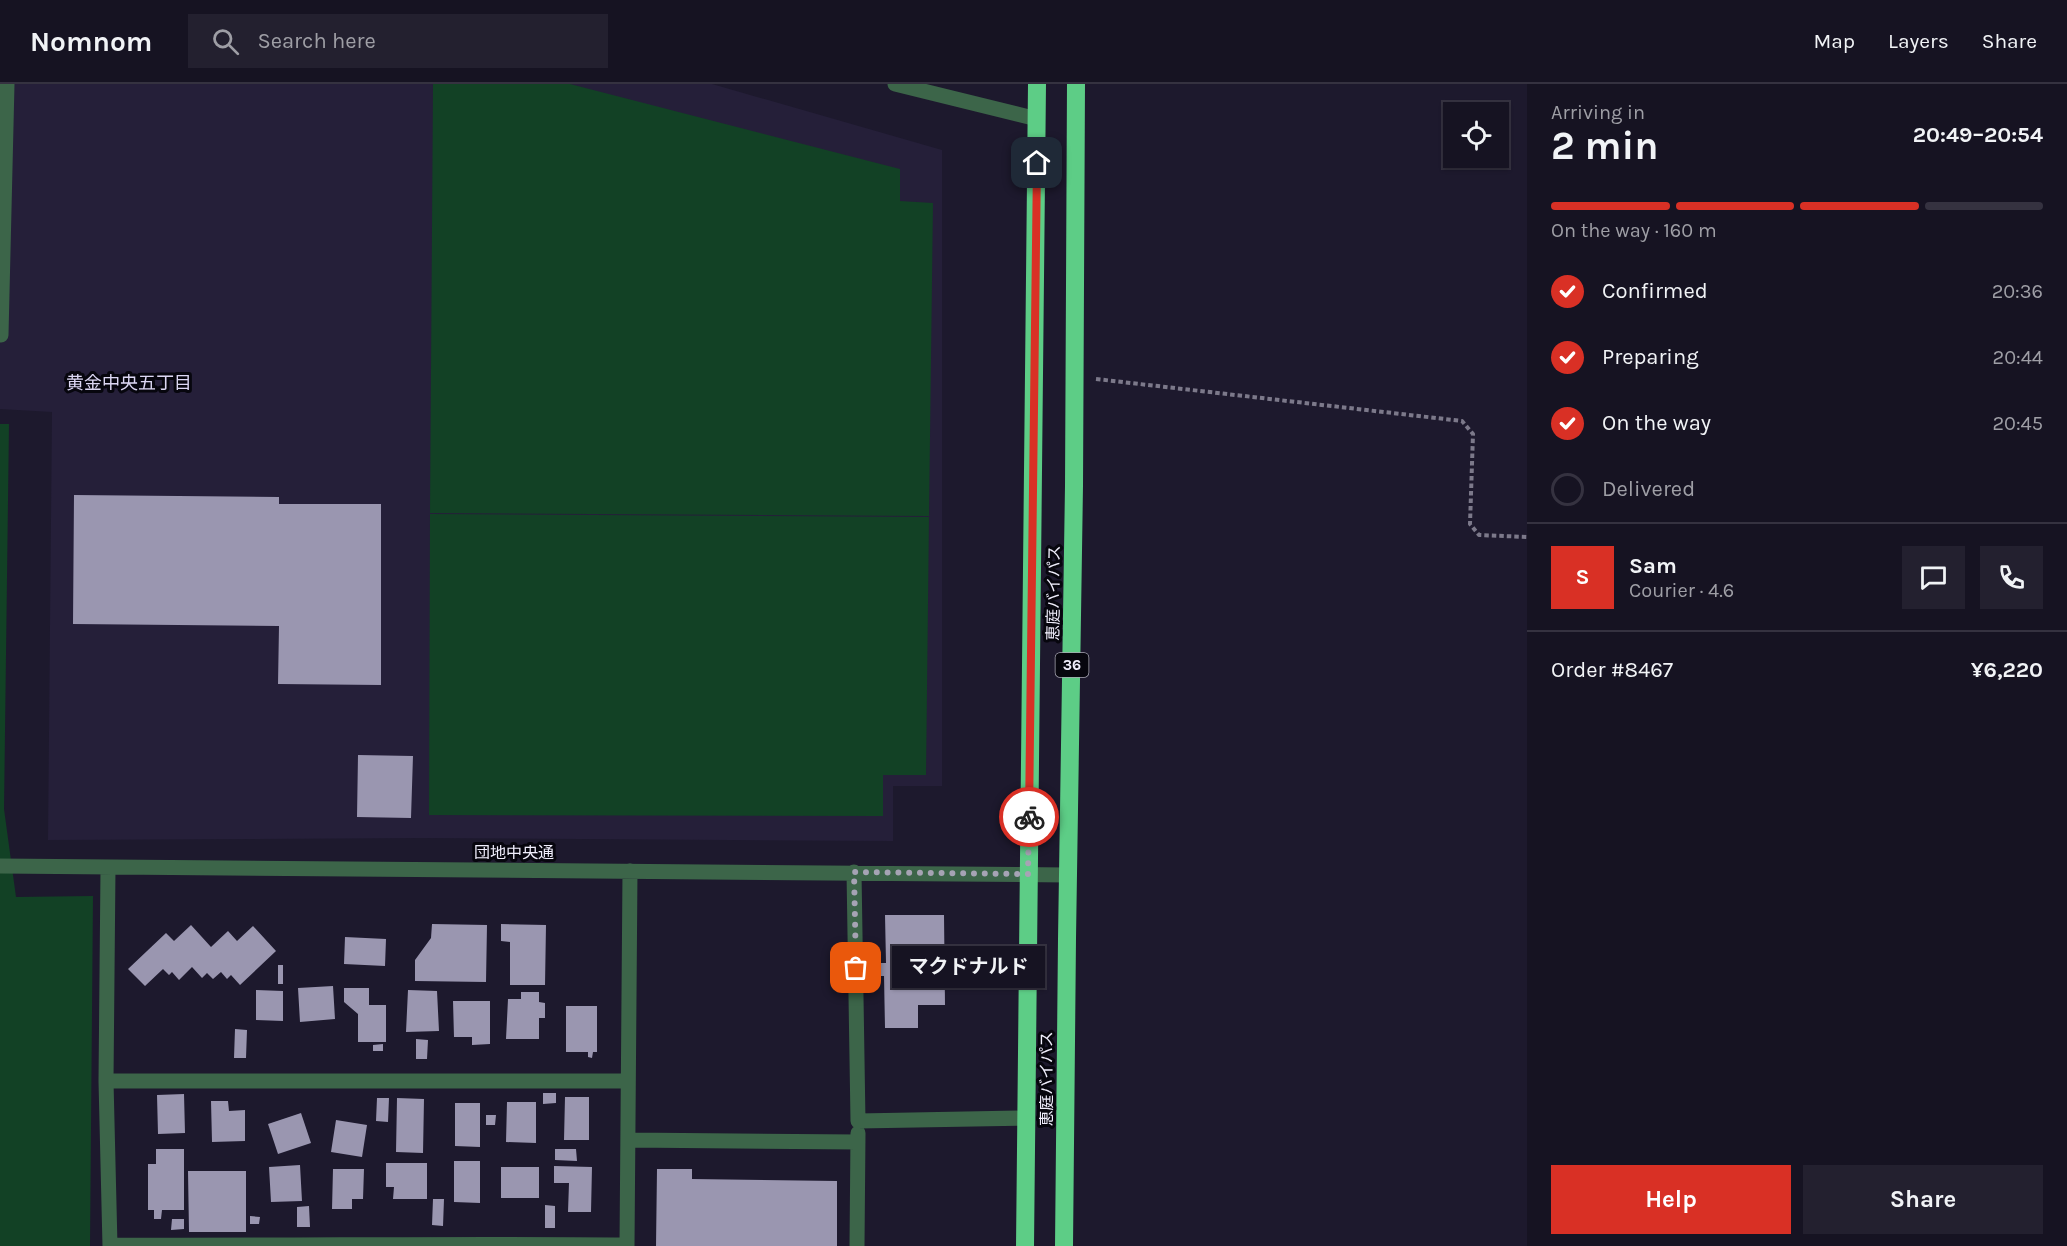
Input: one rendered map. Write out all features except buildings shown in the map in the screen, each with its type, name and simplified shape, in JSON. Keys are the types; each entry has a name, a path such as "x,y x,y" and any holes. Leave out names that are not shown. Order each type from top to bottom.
{"highway":[{"name":"恵庭バイパス","path":"1025,1246 1037,84"},
{"name":"恵庭バイパス","path":"1064,1246 1076,84"}],"street":[{"path":"1,335 8,84"},
{"path":"895,84 1037,119"},
{"name":"団地中央通","path":"0,866 1069,874"},
{"path":"108,868 106,1081 110,1246 627,1245 630,871"},
{"path":"854,872 858,1246"},
{"path":"106,1081 628,1081"},
{"path":"858,1121 1025,1118"},
{"path":"628,1140 858,1142"}],"path":[{"path":"1074,377 1462,421 1473,434 1470,524 1479,535 1527,537"}],"shaded area":[{"path":"0,84 712,84 942,150 942,786 893,786 893,841 421,838 48,840 52,412 0,409"}],"green space":[{"path":"433,84 570,84 900,169 900,201 933,203 929,516 430,513"},
{"path":"0,424 9,424 4,809 16,897 93,896 90,1246 0,1246"},
{"path":"430,514 929,517 926,775 883,775 883,816 429,815"}],"way so far":[{"path":"856,968 854,872 1028,874 1029,817"}],"place":[{"name":"マクドナルド","path":"856,968"}],"district":[{"name":"黄金中央五丁目","path":"129,383"}],"route":[{"path":"1029,817 1037,163"}]}
